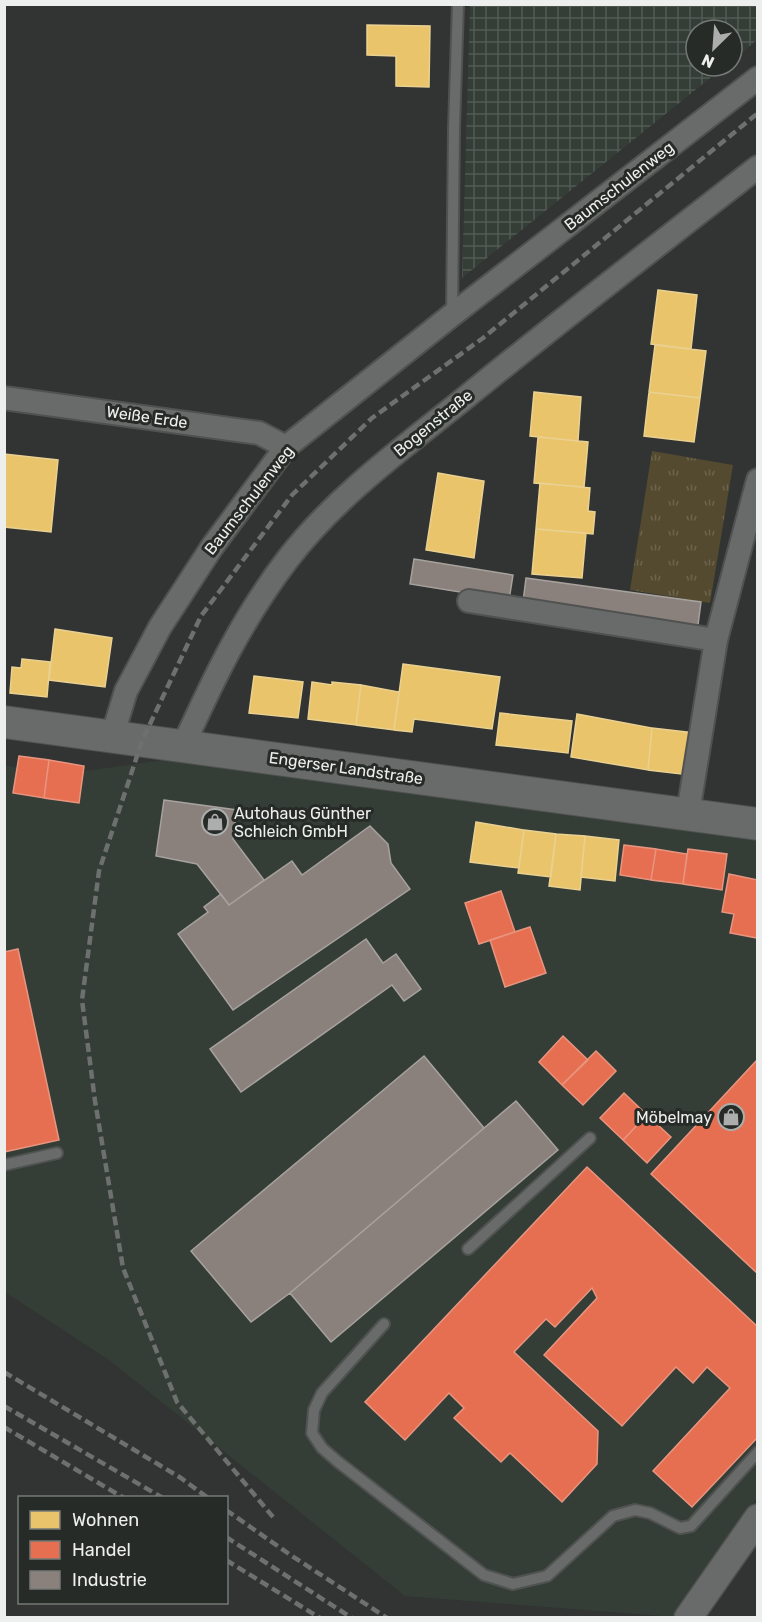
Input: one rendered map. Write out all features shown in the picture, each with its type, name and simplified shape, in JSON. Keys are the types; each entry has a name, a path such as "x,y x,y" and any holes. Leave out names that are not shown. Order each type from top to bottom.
{"main road":[{"name":"Engerser Landstraße","path":"4,722 758,824"}],"street":[{"name":"Baumschulenweg","path":"112,737 126,691 160,627 212,547 286,447 758,78"},
{"name":"Bogenstraße","path":"183,746 224,659 249,615 288,559 339,501 605,285 758,167"},
{"name":"Weiße Erde","path":"4,398 259,433 286,447"},
{"path":"688,813 716,640 758,480"},
{"path":"469,601 716,640"},
{"path":"688,1617 758,1518"}],"lane":[{"path":"452,315 454,108 458,4"},
{"path":"468,1249 590,1138"},
{"path":"4,1165 57,1153"},
{"path":"384,1324 322,1393 314,1410 312,1433 321,1448 484,1575 513,1584 547,1576 613,1516 635,1510 650,1513 680,1528 691,1526 758,1452"}],"shaded area":[{"path":"470,5 757,5 757,40 744,51 744,18 684,18 684,78 710,78 462,278"},
{"path":"178,758 757,841 757,1498 675,1617 405,1596 109,1360 5,1292 4,765 57,775"}],"green space":[{"path":"652,451 733,465 710,603 630,590"}],"building: Wohnen":[{"path":"367,25 430,26 429,87 396,86 396,56 367,55"},
{"path":"658,290 697,295 691,349 651,344"},
{"path":"655,345 706,351 700,398 649,392"},
{"path":"534,392 581,397 578,441 530,436"},
{"path":"649,392 700,398 694,442 644,436"},
{"path":"538,437 588,442 584,487 534,483"},
{"path":"4,454 58,460 51,532 4,527"},
{"path":"438,473 484,481 474,558 426,550"},
{"path":"540,483 590,488 588,511 595,512 593,534 536,529"},
{"path":"536,529 586,533 582,578 532,574"},
{"path":"55,629 112,638 105,687 49,680"},
{"path":"22,659 50,662 47,697 10,693 12,667 21,668"},
{"path":"403,664 500,677 492,729 414,719 412,732 394,730"},
{"path":"254,676 303,682 298,718 249,713"},
{"path":"312,682 361,685 356,725 308,719"},
{"path":"361,685 399,692 394,730 356,725"},
{"path":"500,713 572,721 568,753 496,745"},
{"path":"577,714 652,728 648,770 571,757"},
{"path":"652,728 695,733 690,775 648,770"},
{"path":"476,822 524,830 519,868 470,862"},
{"path":"524,830 556,834 551,877 518,873"},
{"path":"556,834 585,836 580,890 549,886"},
{"path":"585,836 619,840 615,881 581,877"}],"building: Handel":[{"path":"19,756 49,760 44,798 13,793"},
{"path":"49,760 84,766 79,803 44,798"},
{"path":"624,845 656,849 651,880 620,875"},
{"path":"656,849 687,854 683,884 651,880"},
{"path":"688,849 727,854 722,890 683,884"},
{"path":"729,874 758,880 757,938 730,933 734,914 722,912"},
{"path":"501,891 515,932 479,944 465,903"},
{"path":"530,927 546,973 505,987 490,940"},
{"path":"18,949 59,1140 4,1152 4,952"},
{"path":"563,1036 588,1060 562,1085 539,1062"},
{"path":"596,1051 616,1071 583,1105 562,1085"},
{"name":"Möbelmay","path":"758,1059 758,1274 651,1174"},
{"path":"624,1093 647,1115 623,1140 600,1118"},
{"path":"647,1115 671,1137 647,1163 623,1140"},
{"path":"587,1167 758,1327 758,1437 692,1507 653,1471 730,1388 707,1367 693,1383 676,1367 622,1426 544,1355 597,1298 592,1288 555,1327 546,1319 514,1352 598,1431 597,1464 562,1502 510,1453 501,1462 454,1418 464,1408 449,1393 405,1440 365,1402"}],"building: Industrie":[{"path":"414,559 513,575 509,600 410,584"},
{"path":"526,578 701,602 698,625 523,602"},
{"path":"164,800 237,810 233,839 264,880 229,905 197,864 156,856"},
{"path":"370,826 388,844 391,863 410,889 233,1010 178,934 208,912 204,907 221,894 229,905 292,861 302,875"},
{"path":"366,939 383,963 396,954 421,989 404,1001 392,985 241,1092 210,1049"},
{"path":"424,1056 484,1128 290,1293 251,1322 191,1251"},
{"path":"516,1101 558,1150 331,1342 290,1293"}],"railway":[{"path":"273,1517 177,1402 123,1268 95,1101 82,1000 99,871 142,741 201,616 292,495 372,418 483,338 758,113"},
{"path":"4,1372 181,1478 205,1496"},
{"path":"4,1406 160,1496"},
{"path":"4,1427 121,1496"},
{"path":"228,1511 387,1618"},
{"path":"228,1538 352,1618"},
{"path":"228,1561 320,1618"}],"place":[{"name":"Autohaus Günther Schleich GmbH","path":"215,822"},
{"name":"Möbelmay","path":"731,1117"}]}
